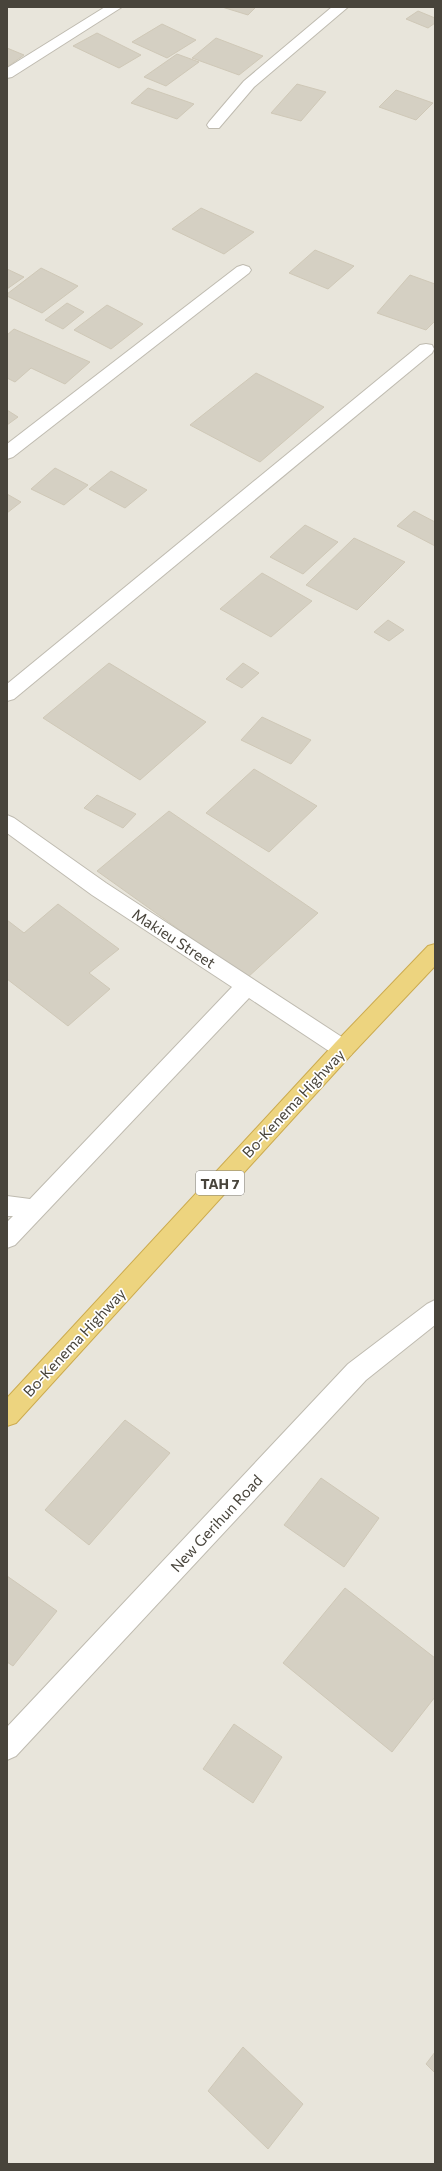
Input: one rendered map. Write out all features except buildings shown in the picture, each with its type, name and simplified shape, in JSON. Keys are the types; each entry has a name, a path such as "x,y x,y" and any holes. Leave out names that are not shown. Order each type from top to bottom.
{"highway":[{"name":"Bo-Kenema Highway","path":"7,1415 343,1049 435,952"}],"street":[{"path":"7,74 115,7"},
{"path":"214,125 249,84 341,7"},
{"path":"7,454 243,270"},
{"path":"7,694 426,349"},
{"name":"Makieu Street","path":"7,823 99,889 343,1049"},
{"path":"7,1238 247,986"},
{"path":"7,1206 35,1209"},
{"name":"New Gerihun Road","path":"7,1747 357,1372 435,1310"}],"shaded area":[{"path":"7,7 435,7 435,2164 7,2164"}]}
